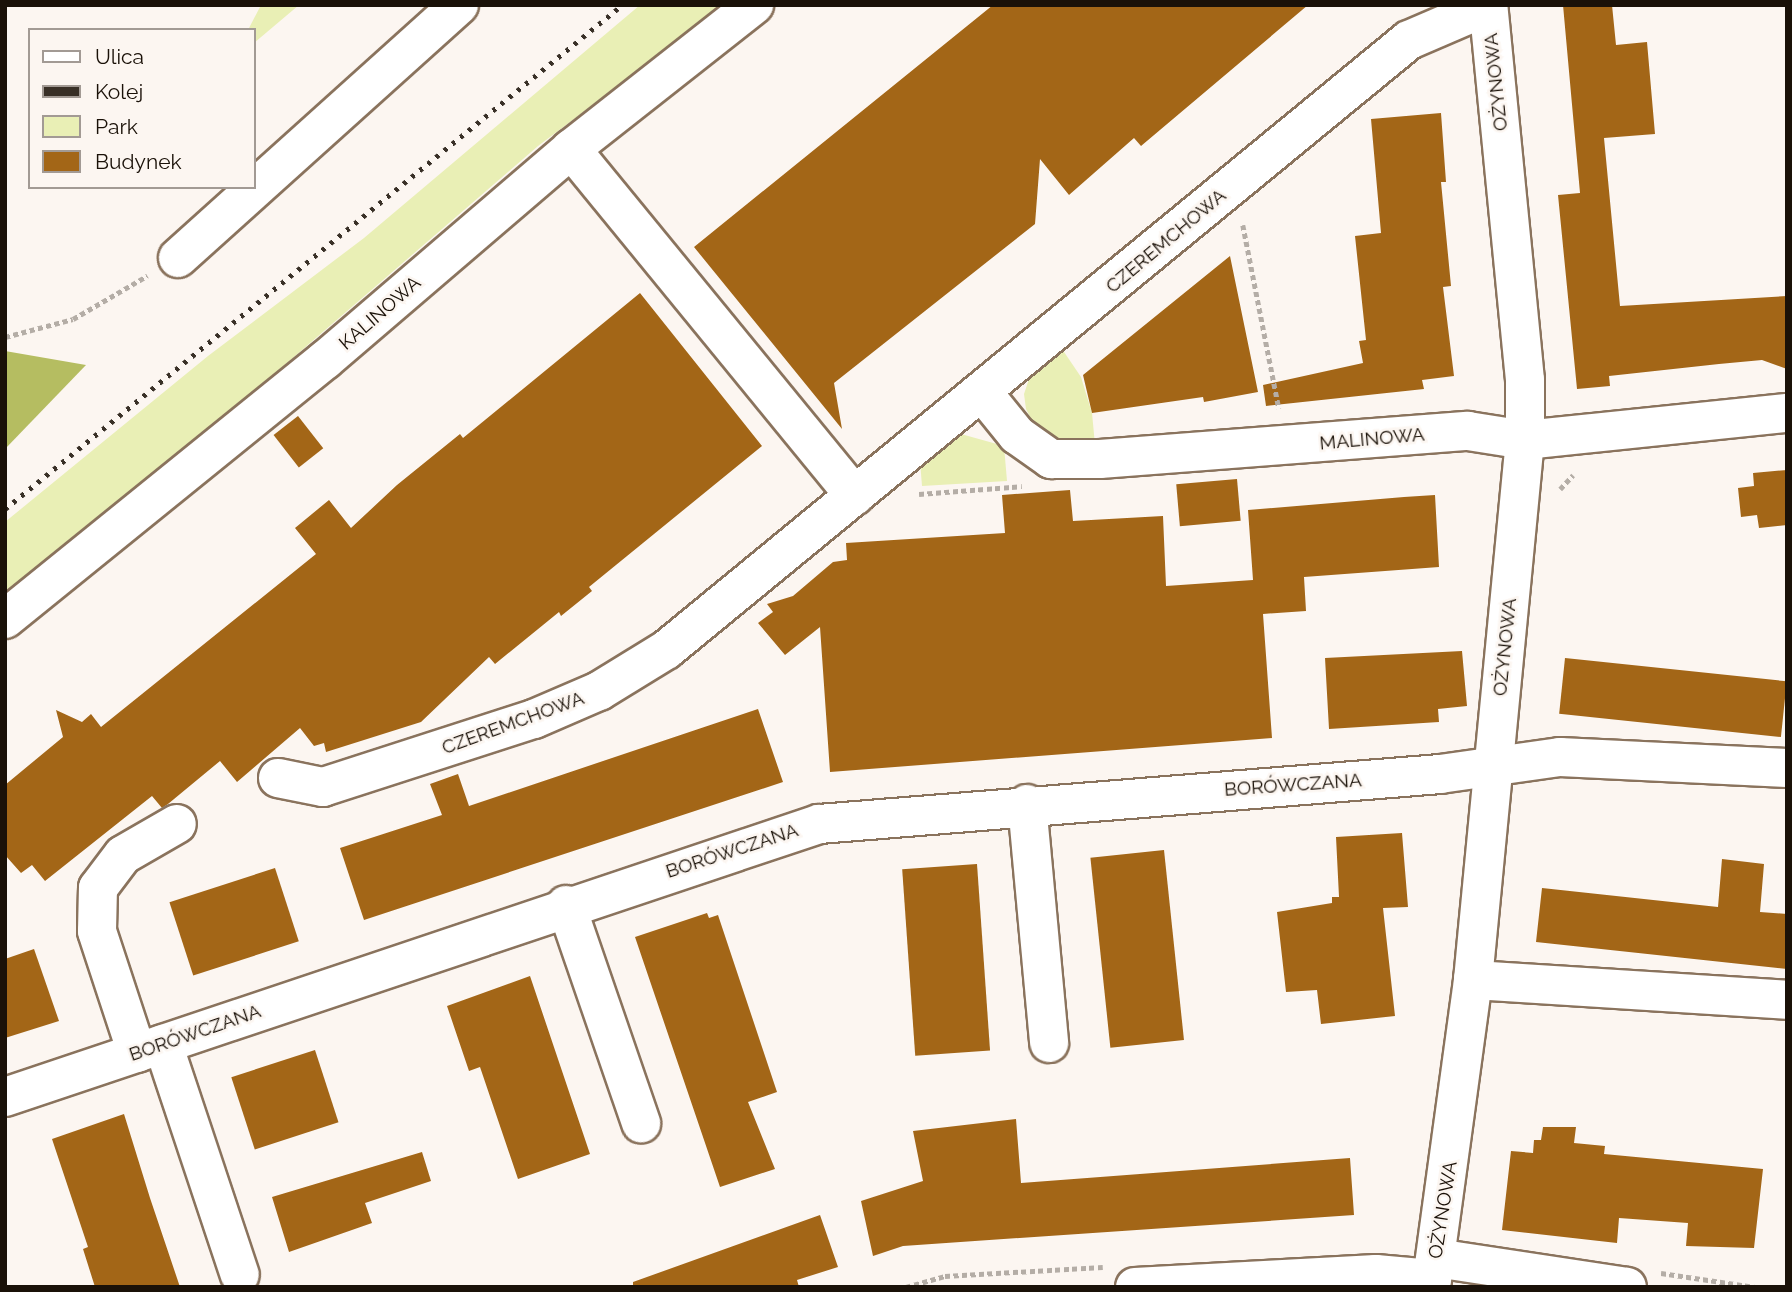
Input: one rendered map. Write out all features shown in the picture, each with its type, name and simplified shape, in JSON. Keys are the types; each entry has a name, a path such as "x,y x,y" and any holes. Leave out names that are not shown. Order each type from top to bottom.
{"street":[{"path":"256,188 459,5"},
{"name":"KALINOWA","path":"5,619 325,360 572,149 754,5"},
{"name":"CZEREMCHOWA","path":"278,778 323,787 534,719 599,691 666,650 983,393 1409,40 1488,6"},
{"name":"OŻYNOWA","path":"1433,1275 1474,980 1525,440 1525,380 1488,6"},
{"path":"572,149 855,496"},
{"path":"178,258 255,189"},
{"name":"MALINOWA","path":"983,393 1017,435 1051,459 1287,446 1468,431 1525,440 1787,413"},
{"name":"BORÓWCZANA","path":"5,1097 566,905 819,824 1027,804 1440,774 1560,757 1787,768"},
{"path":"1027,804 1049,1043"},
{"path":"177,824 124,855 98,888 97,931 150,1048 240,1275"},
{"path":"566,905 641,1123"},
{"path":"1474,980 1787,1000"},
{"path":"1135,1287 1376,1274 1627,1287"}],"path":[{"path":"1235,184 1287,446"},
{"path":"5,337 73,319 178,258"},
{"path":"1553,498 1582,468"}],"green space":[{"path":"261,5 299,5 256,41 256,28 249,28"},
{"path":"640,5 726,5 538,146 117,510 5,594 5,522 208,356 364,238"},
{"path":"1060,346 1081,377 1092,413 1095,445 1061,445 1036,429 1026,409 1024,394 1031,373"},
{"path":"5,351 86,365 5,449"},
{"path":"961,434 1004,446 1007,481 922,486 920,461 938,441"}],"building":[{"path":"993,5 1308,5 1141,146 1134,138 1069,195 1040,159 1035,224 834,383 842,429 694,247"},
{"path":"1563,5 1612,5 1616,45 1647,42 1655,134 1604,138 1620,306 1787,296 1787,369 1762,360 1719,364 1609,376 1610,386 1577,389 1558,195 1580,193"},
{"path":"1441,113 1446,182 1441,182 1451,286 1443,287 1454,376 1422,380 1424,389 1266,406 1263,385 1363,363 1359,341 1366,340 1355,236 1381,233 1371,119"},
{"path":"1230,256 1258,392 1204,402 1203,397 1092,413 1083,375"},
{"path":"640,293 762,446 589,587 592,591 561,616 559,612 495,664 489,657 421,722 326,752 324,743 314,746 300,728 237,782 220,761 162,808 152,796 45,881 32,865 21,873 5,855 5,785 63,737 56,710 82,722 91,714 101,727 316,554 295,528 329,500 351,528 397,485 460,434 463,438"},
{"path":"298,416 323,448 299,467 274,435"},
{"path":"1787,470 1787,525 1759,528 1757,515 1741,517 1738,488 1754,486 1753,473"},
{"path":"1237,479 1241,521 1180,526 1176,484"},
{"path":"1070,490 1073,521 1163,516 1166,586 1253,580 1248,510 1404,497 1435,495 1439,567 1304,577 1306,611 1263,614 1272,738 830,772 820,627 785,655 758,623 773,612 767,604 793,596 833,562 847,560 846,543 1005,533 1002,495"},
{"path":"1462,651 1467,706 1438,709 1439,722 1329,729 1325,658"},
{"path":"1565,658 1787,681 1781,737 1559,714"},
{"path":"758,709 783,782 364,920 340,848 442,815 430,784 458,774 469,806"},
{"path":"1402,833 1408,907 1383,908 1395,1016 1321,1024 1317,990 1286,992 1277,912 1332,903 1332,897 1339,897 1336,837"},
{"path":"1164,850 1184,1040 1110,1048 1090,858"},
{"path":"1722,859 1764,864 1760,912 1787,914 1787,969 1536,942 1542,888 1718,907"},
{"path":"977,864 990,1051 915,1056 902,869"},
{"path":"275,868 299,941 193,976 169,902"},
{"path":"707,913 709,918 718,915 777,1092 748,1102 775,1169 720,1187 635,937"},
{"path":"34,949 59,1021 5,1038 5,959"},
{"path":"530,976 590,1154 518,1179 480,1067 469,1071 447,1006"},
{"path":"315,1050 338,1122 255,1149 231,1077"},
{"path":"124,1114 180,1287 95,1287 83,1249 88,1247 52,1139"},
{"path":"1016,1119 1021,1183 1350,1158 1354,1215 903,1246 873,1256 861,1201 923,1181 913,1131"},
{"path":"1543,1127 1576,1127 1574,1143 1605,1146 1604,1154 1763,1169 1754,1248 1686,1246 1688,1223 1619,1218 1617,1243 1502,1230 1511,1151 1533,1153 1534,1140 1541,1140"},
{"path":"422,1152 431,1181 365,1203 372,1223 289,1252 272,1197"},
{"path":"820,1215 838,1267 797,1280 799,1287 633,1287 633,1282"}],"railway":[{"path":"5,509 622,5"}]}
